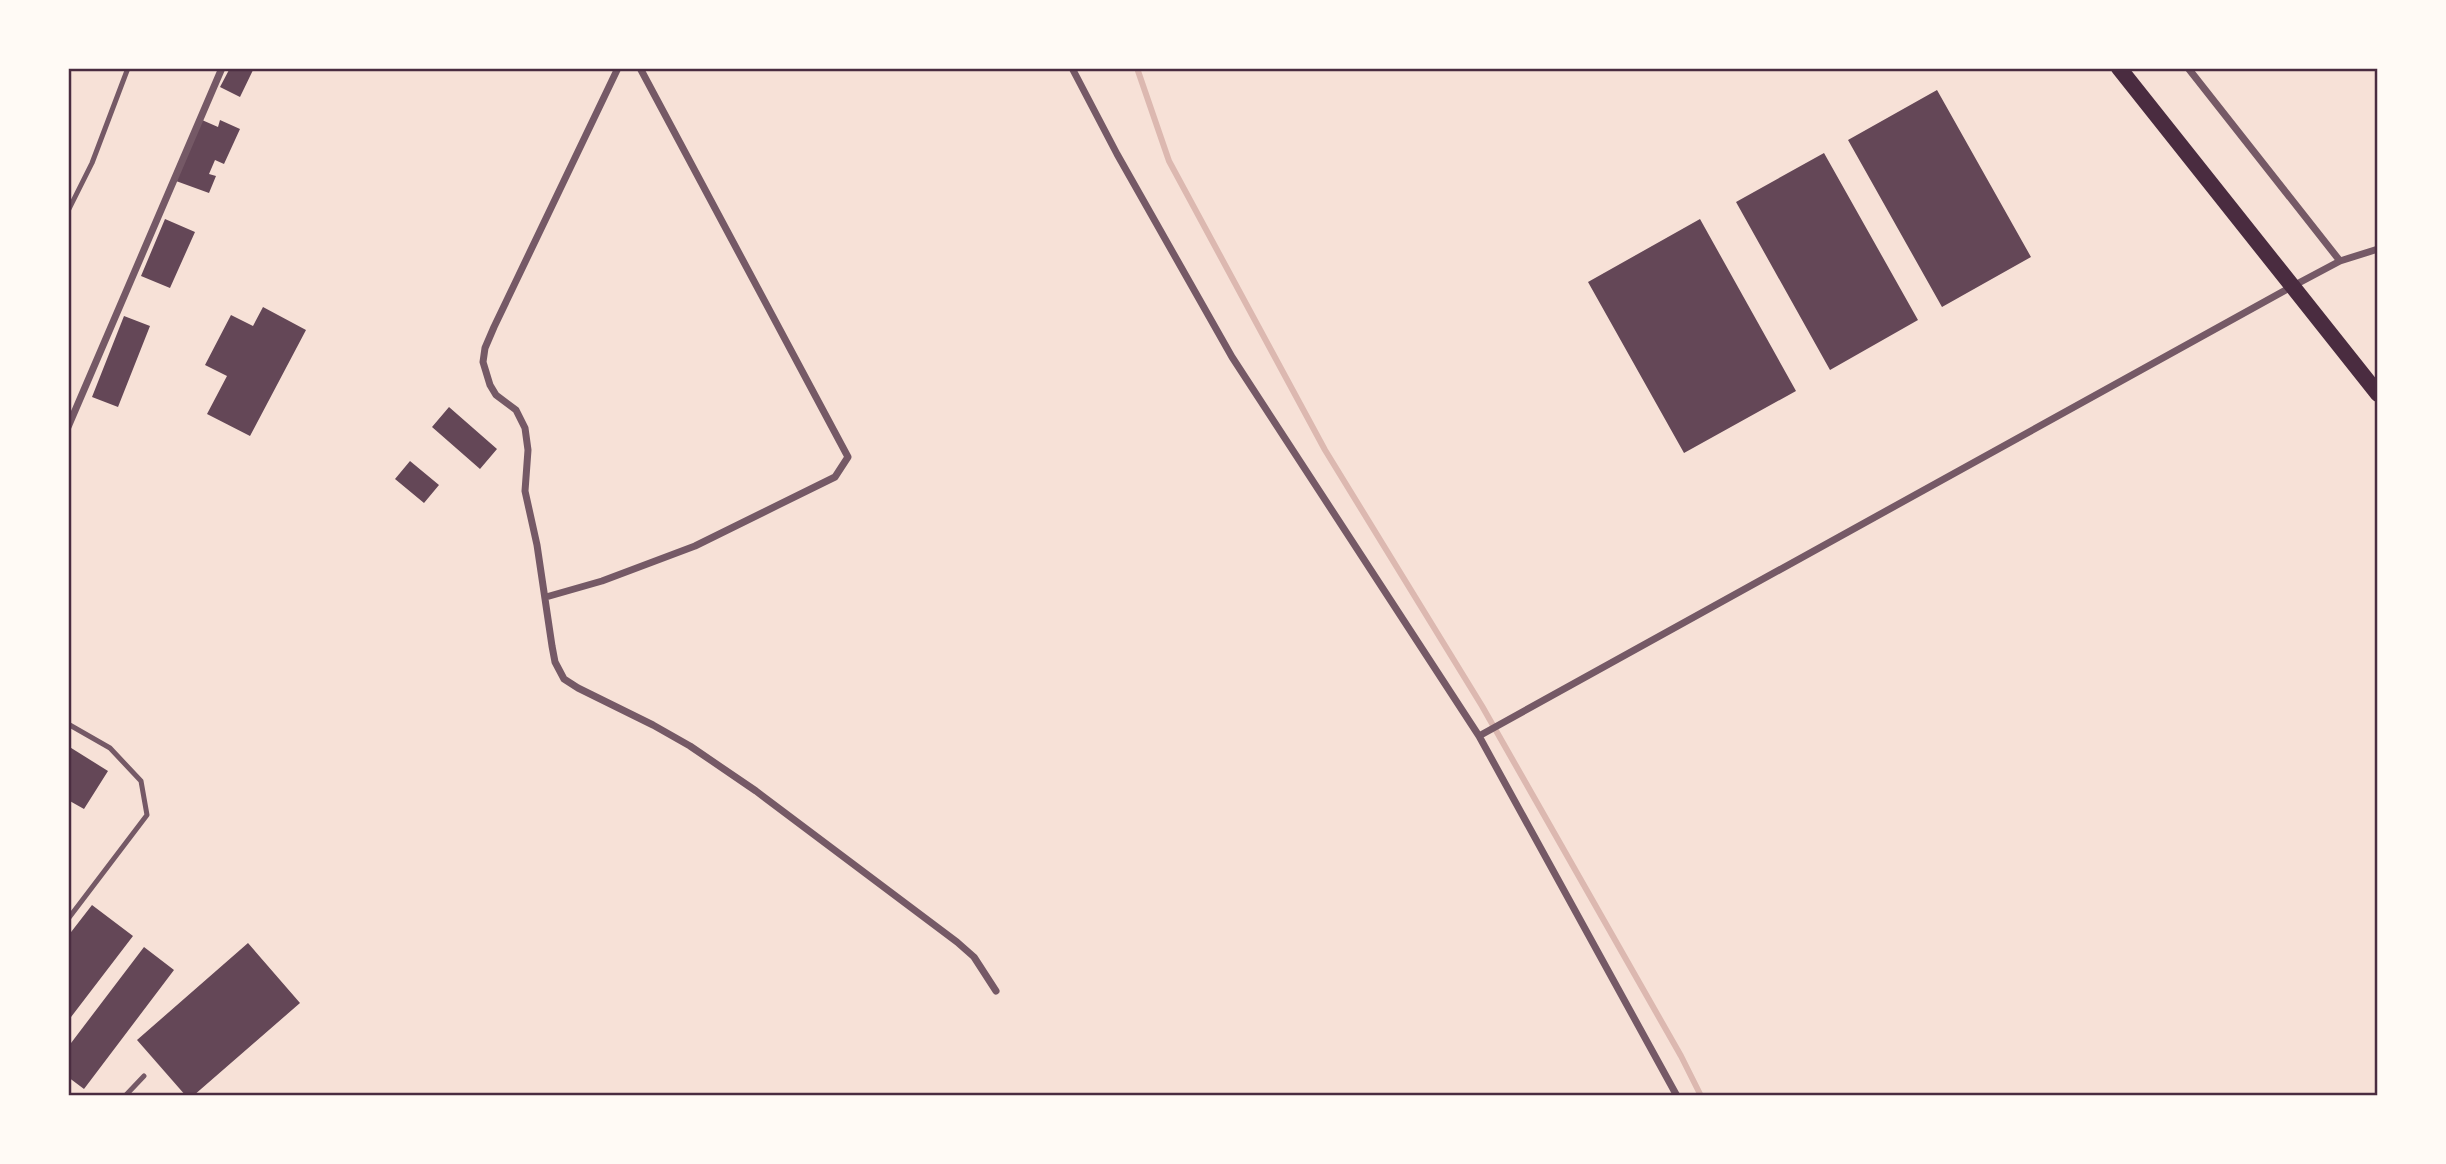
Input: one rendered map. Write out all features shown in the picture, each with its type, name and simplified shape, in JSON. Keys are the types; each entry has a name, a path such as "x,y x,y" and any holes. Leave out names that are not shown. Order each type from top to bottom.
{"main road":[{"path":"2119,68 2378,394"}],"street":[{"path":"68,427 222,68"},
{"path":"618,68 494,327 485,348 483,362 496,395 516,410 525,428 528,450 525,491 546,597 555,662 564,679 578,688 691,746 756,791 974,957 996,991"},
{"path":"546,597 602,581 695,547 835,477 848,457 640,68"},
{"path":"1072,68 1117,154 1232,357 1479,736 1677,1096"},
{"path":"2188,68 2340,261"},
{"path":"1479,736 2293,286 2340,261 2378,249"}],"lane":[{"path":"68,211 92,163 128,68"},
{"path":"68,724 110,748 141,781 147,815 68,919"},
{"path":"125,1096 144,1076"}],"building":[{"path":"230,68 254,68 240,97 220,87"},
{"path":"1937,90 2031,257 1942,307 1848,140"},
{"path":"202,120 218,127 220,120 240,129 224,164 215,160 209,174 216,176 209,193 176,181"},
{"path":"1824,153 1918,320 1830,370 1736,202"},
{"path":"165,219 195,232 170,288 141,276"},
{"path":"1700,219 1796,391 1684,453 1588,282"},
{"path":"263,307 306,330 250,436 207,414 227,376 205,365 231,315 253,326"},
{"path":"124,316 150,326 118,407 92,397"},
{"path":"449,407 497,449 480,469 432,427"},
{"path":"410,461 439,485 424,503 395,479"},
{"path":"68,746 108,771 84,809 68,800"},
{"path":"92,905 133,936 68,1021 68,936"},
{"path":"248,943 300,1003 193,1096 186,1096 137,1040"},
{"path":"144,947 174,970 84,1089 68,1077 68,1047"}],"waterway":[{"path":"1137,68 1169,161 1325,450 1482,706 1681,1056 1701,1096"}]}
